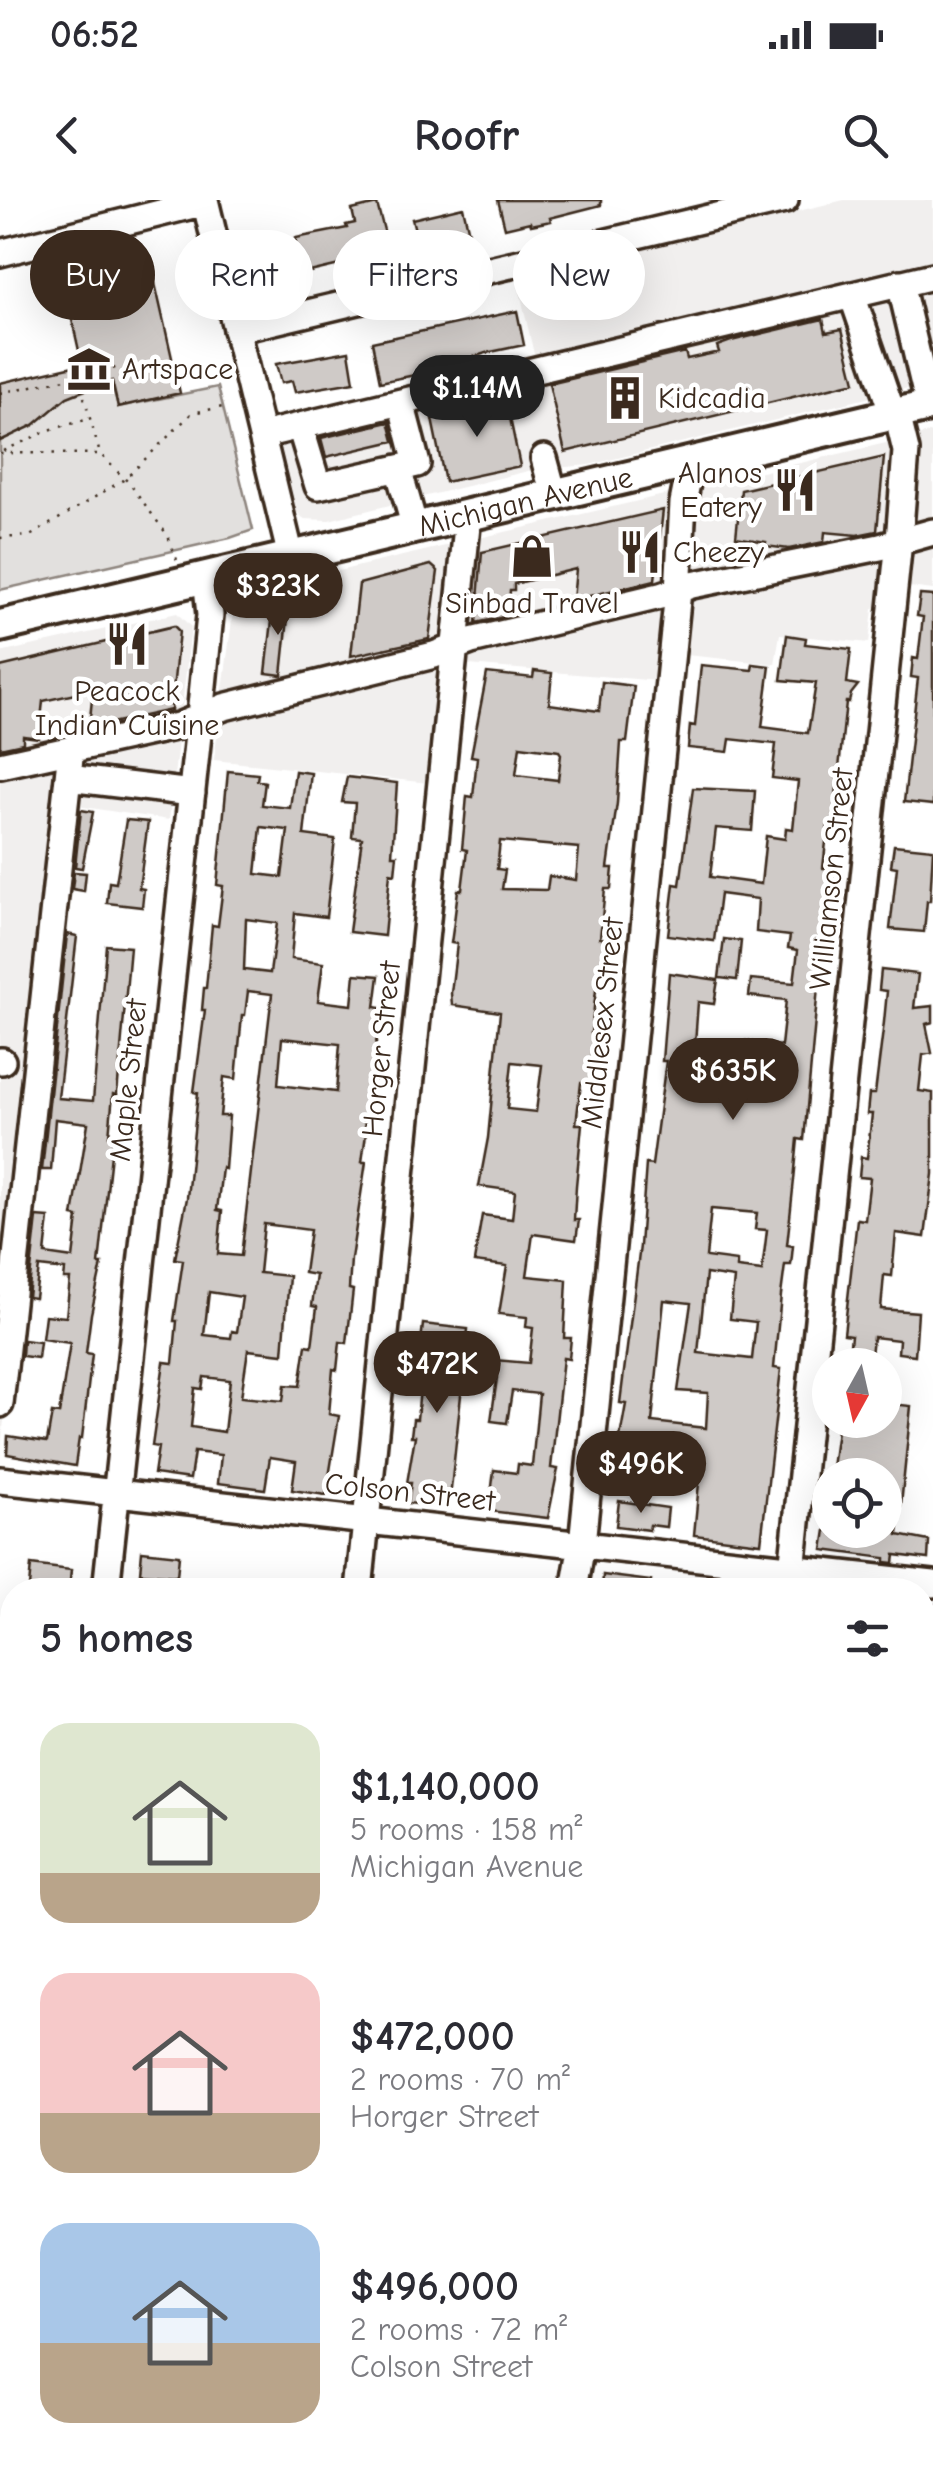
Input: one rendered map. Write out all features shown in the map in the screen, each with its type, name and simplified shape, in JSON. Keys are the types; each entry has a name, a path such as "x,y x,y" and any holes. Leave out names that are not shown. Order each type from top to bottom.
{"main road":[{"name":"Michigan Avenue","path":"0,626 931,406"}],"street":[{"path":"236,330 785,200"},
{"path":"0,253 205,201 292,557"},
{"path":"262,435 933,276"},
{"path":"900,283 931,406"},
{"name":"Williamson Street","path":"791,1578 906,451 852,295"},
{"path":"300,426 318,486 417,464 401,402"},
{"path":"544,458 554,495"},
{"name":"Middlesex Street","path":"576,1578 678,591 683,503 691,463"},
{"path":"398,468 415,528"},
{"name":"Horger Street","path":"360,1578 468,516"},
{"path":"0,765 178,726 224,707 692,586 933,532"},
{"name":"Maple Street","path":"107,1578 200,716 210,614 206,577"},
{"path":"0,1404 70,748"},
{"path":"68,778 192,793"},
{"name":"Colson Street","path":"0,1480 582,1544 785,1578"}],"path":[{"path":"67,320 68,324"},
{"path":"0,393 116,368"},
{"path":"84,397 100,454 125,479 168,536 177,562"},
{"path":"0,538 30,536 125,479 192,413 223,407"},
{"path":"0,453 49,430 90,419"},
{"path":"0,453 100,454"}],"shaded area":[{"path":"844,200 933,200 933,382 589,465 532,470 329,520 304,519 297,512 276,425 536,363 526,320 645,320 645,248"},
{"path":"112,381 118,407 218,387 253,530 0,590 0,441 34,425 67,397"},
{"path":"933,432 933,590 909,587 873,609 869,643 780,634 775,664 686,655 682,683 469,665 457,786 214,760 234,604 253,591"},
{"path":"177,613 191,627 169,820 71,805 0,1457 0,653"}],"building":[{"path":"498,200 601,200 601,205 550,218 551,221 505,228"},
{"path":"377,204 384,230 337,230 355,223 352,210"},
{"path":"463,207 468,230 415,230 412,219"},
{"path":"333,231 333,267 313,271 313,235"},
{"path":"155,283 180,393 118,407 112,381 99,384 67,397 34,425 0,441 0,383 82,364 72,320 155,320"},
{"path":"513,312 524,345 380,382 372,342 475,320 493,320 493,316"},
{"path":"823,319 826,332 842,329 855,382 565,452 549,384 685,352 687,359 719,352 717,346 731,341"},
{"path":"349,351 354,382 295,392 292,381 281,383 276,364"},
{"path":"505,394 520,466 445,482 432,419 473,410 472,402"},
{"path":"389,422 394,441 326,457 321,438"},
{"path":"884,457 877,531 857,535 825,532 824,542 789,549 736,537 741,490"},
{"path":"663,510 655,580 573,600 576,569 514,584 508,616 476,623 482,552"},
{"path":"431,565 438,571 429,639 351,656 359,584"},
{"path":"920,595 933,596 933,805 904,802 918,678 911,677 913,658 918,659 923,617 917,616"},
{"path":"290,599 282,675 266,673 274,603"},
{"path":"174,626 179,631 171,710 89,728 93,690 43,701 39,738 23,736 23,743 0,748 0,667"},
{"path":"787,635 806,638 805,644 851,649 847,683 858,685 846,702 833,825 828,825 823,868 835,870 833,890 827,889 804,1140 798,1139 787,1245 793,1246 791,1265 785,1265 781,1295 774,1368 781,1369 761,1543 694,1535 701,1462 654,1459 653,1469 615,1465 626,1404 620,1403 646,1164 652,1165 666,1061 662,1061 669,973 718,980 714,1004 698,1002 693,1071 708,1073 705,1099 738,1103 746,1041 781,1046 786,1000 749,996 751,979 794,983 798,950 788,948 790,936 756,932 758,899 720,894 714,941 668,935 674,884 680,885 693,788 755,791 752,831 716,828 710,877 761,884 766,836 785,839 786,828 793,829 798,781 772,778 776,744 730,739 728,752 688,748 690,725 695,726 701,665 752,670 753,664 770,666 762,727 808,733 816,683 781,680","holes":["711,1209 757,1213 755,1229 767,1230 762,1271 737,1268 737,1261 706,1257","706,1274 734,1278 730,1319 756,1322 752,1359 698,1353","664,1300 691,1303 678,1391 708,1393 706,1428 652,1422"]},
{"path":"534,671 552,673 549,704 599,711 602,682 634,686 627,742 621,742 608,868 613,868 611,889 605,889 600,938 607,939 602,990 596,990 591,1033 593,1084 581,1083 576,1124 582,1124 574,1220 579,1220 576,1240 533,1234 527,1276 567,1280 564,1338 571,1338 569,1359 563,1358 551,1468 558,1469 548,1518 489,1511 494,1470 517,1473 518,1464 532,1466 539,1394 512,1391 507,1423 491,1421 497,1378 493,1378 495,1360 529,1363 533,1328 526,1327 527,1317 499,1314 507,1266 474,1262 482,1215 512,1219 515,1191 479,1186 488,1138 500,1012 452,1005 451,993 457,944 451,943 467,850 462,849 467,796 473,797 477,757 471,756 487,673 533,678","holes":["520,746 559,751 558,780 516,775","500,841 579,848 576,880 549,876 547,890 502,889 505,870 497,869","512,1062 542,1065 536,1112 507,1109"]},
{"path":"228,771 258,774 257,780 265,782 262,805 290,808 295,771 311,773 304,835 335,839 326,917 295,913 291,959 323,963 318,1001 352,1005 355,974 379,976 375,1007 381,1008 372,1071 376,1072 373,1093 369,1093 363,1134 362,1162 366,1162 351,1259 349,1289 353,1290 347,1343 340,1342 337,1370 333,1369 329,1414 339,1416 326,1495 292,1490 296,1461 270,1457 265,1489 218,1483 221,1455 194,1452 190,1479 154,1474 158,1447 152,1446 164,1362 173,1363 174,1321 183,1260 175,1259 187,1198 212,925 218,926 223,886 217,885","holes":["261,827 288,830 282,877 256,874","246,919 277,923 270,973 244,970","248,991 272,994 241,1256 218,1254 222,1211 217,1210 229,1116 220,1116 224,1077 236,1079","282,1038 340,1044 336,1092 278,1085","264,1224 310,1230 304,1273 316,1275 312,1346 306,1345 300,1386 285,1385 283,1401 241,1397 248,1350 283,1354 289,1276 259,1273","209,1292 242,1297 237,1332 232,1331 231,1338 204,1335","204,1377 230,1380 224,1432 191,1427 195,1388 202,1389"]},
{"path":"347,777 397,783 392,855 397,855 395,874 390,873 384,936 349,932 362,838 352,837 355,803 342,802"},
{"path":"81,810 93,812 82,868 75,867"},
{"path":"126,820 148,822 139,888 144,889 142,907 107,903 109,882 116,883"},
{"path":"894,845 933,849 924,932 890,929 897,867 891,866"},
{"path":"74,872 86,873 84,891 72,889"},
{"path":"67,934 77,936 58,1098 93,1101 106,945 130,947 117,1095 113,1094 109,1136 113,1136 102,1264 91,1314 86,1353 92,1354 75,1466 7,1454 8,1436 47,1442 52,1413 59,1414 70,1343 42,1339 45,1315 66,1317 70,1279 64,1279 65,1270 39,1267 35,1298 28,1297 37,1217 49,1218 45,1254 73,1258 78,1217 73,1216 88,1123 55,1119 51,1170 42,1170"},
{"path":"724,939 741,941 737,980 719,978"},
{"path":"881,970 918,974 914,1008 933,1006 933,1022 926,1024 932,1053 923,1055 919,1091 933,1093 933,1174 925,1237 896,1233 892,1276 884,1275 881,1309 918,1312 915,1355 902,1353 899,1340 873,1337 872,1348 850,1348 851,1335 844,1334 857,1219 865,1220 870,1178 859,1177 861,1157 867,1158 872,1114 867,1114 869,1094 875,1094 884,1022 887,991 879,990"},
{"path":"423,1324 468,1329 449,1508 408,1503 411,1483 407,1483 415,1436 411,1436 420,1389 416,1388 425,1342 421,1342"},
{"path":"23,1340 40,1342 38,1358 22,1356"},
{"path":"902,1405 911,1406 902,1495 902,1458 833,1458 836,1438 902,1438"},
{"path":"619,1501 668,1508 666,1527 650,1525 649,1530 616,1526"},
{"path":"902,1536 929,1541 928,1559 895,1555 894,1563 885,1562 885,1558 823,1550 902,1548"},
{"path":"142,1551 179,1555 177,1576 140,1573"},
{"path":"31,1565 71,1570 70,1578 30,1578"}],"place":[{"name":"Artspace","path":"89,369"},
{"name":"Kidcadia","path":"625,398"},
{"name":"Alanos Eatery","path":"795,490"},
{"name":"Cheezy","path":"640,552"},
{"name":"Sinbad Travel","path":"532,556"},
{"name":"Peacock Indian Cuisine","path":"127,644"}]}
